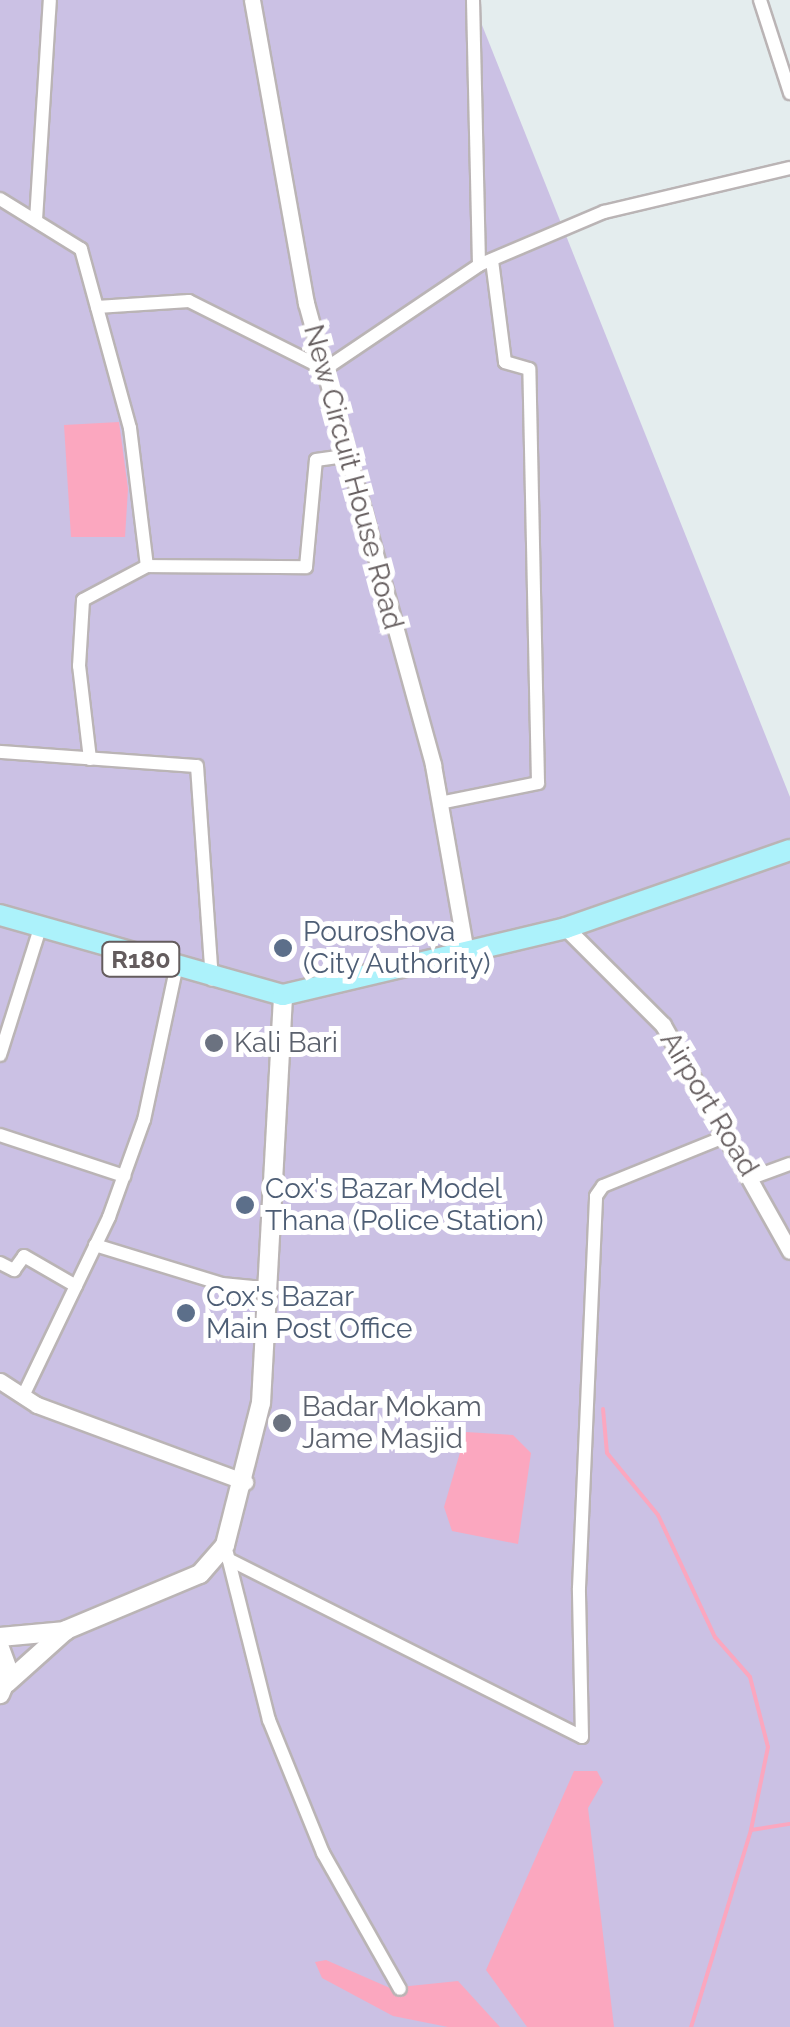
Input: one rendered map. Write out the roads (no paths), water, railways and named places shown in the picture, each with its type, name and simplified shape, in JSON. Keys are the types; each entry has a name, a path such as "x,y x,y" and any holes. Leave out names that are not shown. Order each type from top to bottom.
{"main road":[{"name":"R180","path":"0,915 176,970 283,996 566,928 790,850"},
{"path":"0,1637 66,1630 200,1574 227,1552 261,1403 263,1288 283,996"},
{"path":"3,1688 66,1630"},
{"path":"0,1648 8,1662 3,1688"}],"street":[{"path":"36,220 50,0"},
{"name":"New Circuit House Road","path":"252,0 306,302 440,803 466,952"},
{"path":"440,803 538,783 530,368 504,362 485,263 474,0"},
{"path":"760,0 788,74 790,93"},
{"path":"97,306 189,301 325,368 485,263 604,212 790,168"},
{"path":"0,199 76,242 130,428 148,566"},
{"path":"90,759 79,666 83,600 148,566 306,567 316,460 345,456"},
{"path":"0,752 186,764 202,774 212,980"},
{"path":"0,1055 40,928"},
{"name":"Airport Road","path":"566,928 663,1025 754,1177 790,1251"},
{"path":"23,1396 96,1245 124,1176 144,1120 176,970"},
{"path":"0,1134 124,1176"},
{"path":"227,1552 582,1737 578,1588 596,1196 602,1186 727,1136"},
{"path":"754,1177 790,1164"},
{"path":"96,1245 204,1280 263,1288"},
{"path":"0,1264 14,1270 24,1256 76,1286"},
{"path":"0,1381 23,1396 245,1482"},
{"path":"227,1552 276,1737 323,1854 400,1989"}],"waterway":[{"path":"603,1409 607,1453 658,1515 715,1637 750,1677 768,1747 751,1830 691,2027"},
{"path":"751,1830 790,1824"}],"place":[{"name":"Pouroshova (City Authority)","path":"283,948"},
{"name":"Kali Bari","path":"214,1043"},
{"name":"Cox's Bazar Model Thana (Police Station)","path":"245,1205"},
{"name":"Cox's Bazar Main Post Office","path":"186,1313"},
{"name":"Badar Mokam Jame Masjid","path":"282,1423"}]}
